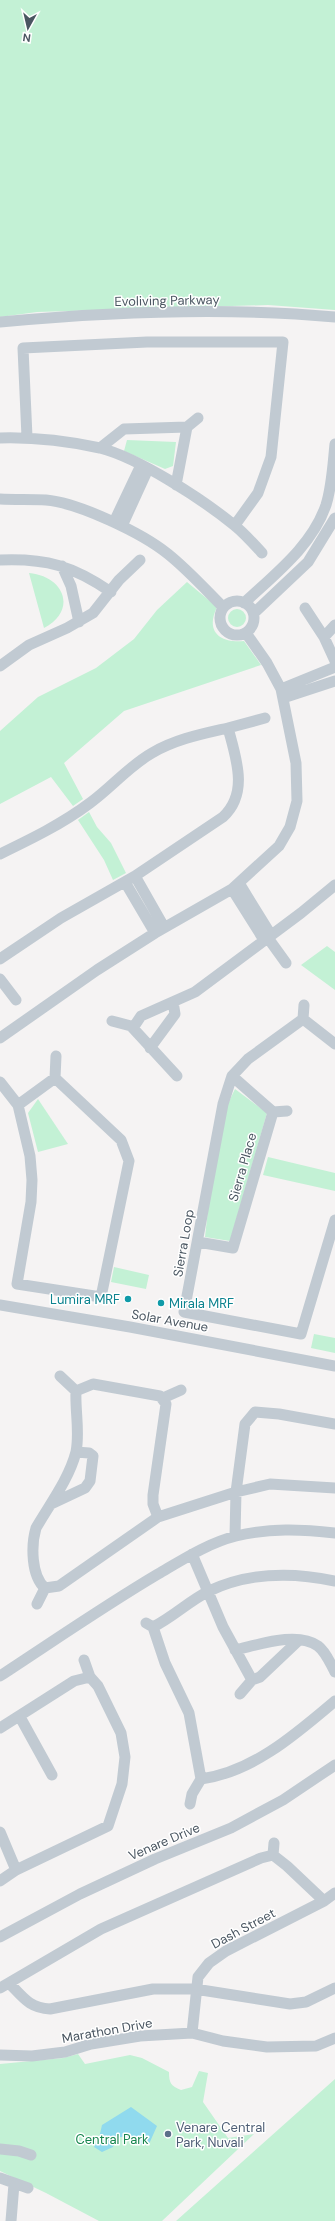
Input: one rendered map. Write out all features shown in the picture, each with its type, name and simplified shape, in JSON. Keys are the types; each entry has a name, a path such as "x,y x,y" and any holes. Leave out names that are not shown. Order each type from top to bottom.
{"street":[{"name":"Evoliving Parkway","path":"0,322 62,316 213,312 335,317"},
{"path":"27,437 23,348 147,342 283,342 271,457 258,493 235,525"},
{"path":"176,485 188,427 198,418"},
{"path":"100,448 124,429 188,427"},
{"path":"0,438 27,437 100,448 145,467 176,485 235,525 262,553"},
{"path":"244,603 296,554 317,524 326,504 335,444"},
{"path":"118,524 145,467"},
{"path":"0,499 47,500 79,509 118,524 166,553 196,579 223,607"},
{"path":"254,613 244,603 234,601 223,607 219,617 221,627 230,634 240,635 246,633 253,625 254,613 308,562 335,518"},
{"path":"0,560 44,561 62,566 96,582 111,592"},
{"path":"0,666 29,645 79,622 93,613 119,580 140,560"},
{"path":"62,566 71,586 79,622"},
{"path":"305,608 324,637 335,661"},
{"path":"324,637 335,625"},
{"path":"0,1038 97,970 159,930 235,886 279,846 290,827 297,801 296,763 282,694 267,663 246,633"},
{"path":"282,694 335,667"},
{"path":"282,694 335,681"},
{"path":"0,854 57,826 92,802 120,775 152,753 180,740 265,718"},
{"path":"0,959 61,918 130,879 223,817 232,809 238,795 237,761 228,728"},
{"path":"130,879 159,930"},
{"path":"133,1028 141,1016 195,992 268,938 335,885"},
{"path":"235,886 268,938 286,963"},
{"path":"0,979 16,1000"},
{"path":"150,1048 175,1014 173,1002"},
{"path":"304,1005 303,1019 335,1044"},
{"name":"Sierra Loop","path":"303,1019 248,1059 232,1076 223,1104 184,1312 301,1334 335,1220"},
{"path":"112,1021 133,1028 177,1076"},
{"path":"0,1082 18,1105 30,1156 32,1202 18,1284 101,1298 129,1161 122,1140 55,1078 56,1056"},
{"path":"232,1076 273,1112 287,1111"},
{"path":"18,1105 55,1078"},
{"name":"Sierra Place","path":"198,1242 233,1248 273,1112"},
{"name":"Solar Avenue","path":"0,1305 137,1328 335,1366"},
{"path":"60,1376 76,1391"},
{"path":"76,1391 93,1384 160,1396 163,1398 166,1404 153,1494 158,1517"},
{"path":"163,1398 181,1390"},
{"path":"76,1391 76,1452 68,1472 36,1528 33,1543 36,1576 40,1584 45,1588 59,1586 158,1517 236,1492 270,1484 335,1488"},
{"path":"235,1536 236,1492 245,1424 255,1412 280,1414 335,1424"},
{"path":"50,1504 85,1488 90,1481 93,1456 89,1453 76,1452"},
{"path":"0,1676 127,1593 192,1554 235,1536 268,1530 302,1530 335,1533"},
{"path":"192,1554 209,1592 215,1611 252,1680"},
{"path":"190,1804 192,1794 201,1779 189,1713 149,1625 209,1592 237,1580 288,1574 335,1581"},
{"path":"37,1604 45,1588"},
{"path":"235,1650 280,1640 310,1642 318,1647 335,1672"},
{"path":"240,1694 252,1680 260,1677 298,1641"},
{"path":"0,1881 16,1870 108,1826 122,1784 125,1757 121,1733 98,1686 90,1677 84,1660"},
{"path":"0,1728 20,1717 74,1681 90,1677"},
{"path":"201,1779 214,1777 243,1767 284,1743 335,1701"},
{"path":"20,1717 52,1775"},
{"name":"Venare Drive","path":"0,1937 80,1894 231,1828 283,1800 335,1765"},
{"path":"0,1832 16,1870"},
{"path":"273,1855 274,1843"},
{"path":"273,1855 287,1866 324,1901"},
{"path":"273,1855 261,1858 100,1928 4,1985 32,2006 39,2009 50,2009 153,1989 195,1989 290,2004 306,2002 335,1988"},
{"name":"Dash Street","path":"192,2033 195,1989 198,1977 209,1962 226,1951 324,1901 335,1893"},
{"name":"Marathon Drive","path":"0,2055 32,2056 65,2052 91,2044 140,2036 192,2033 223,2041 267,2047 316,2046 335,2038"},
{"path":"0,2149 19,2151 31,2155"},
{"path":"0,2178 28,2188"},
{"path":"11,2221 14,2184"}],"green space":[{"path":"0,0 335,0 335,310 268,305 37,312 0,317"},
{"path":"127,440 176,442 173,466 165,469 124,451"},
{"path":"29,573 41,575 51,580 58,587 62,595 63,603 61,612 55,621 44,628"},
{"path":"187,582 217,607 213,623 217,634 228,640 244,641 261,665 124,711 64,763 83,799 73,806 51,777 0,804 0,731 38,697 96,668 134,639 157,610"},
{"path":"237,609 243,612 246,618 243,624 237,627 231,624 228,618 231,612"},
{"path":"89,812 97,827 111,843 126,873 113,880 104,860 78,820"},
{"path":"327,946 335,952 335,990 301,965"},
{"path":"235,1089 267,1113 230,1241 205,1237 217,1142 228,1105"},
{"path":"38,1099 68,1144 38,1152 28,1113"},
{"path":"268,1157 335,1173 335,1191 263,1175"},
{"path":"114,1267 149,1275 146,1289 111,1282"},
{"path":"314,1334 335,1338 335,1353 311,1348"},
{"name":"Central Park","path":"78,2054 85,2064 130,2055 142,2058 169,2072 171,2084 181,2090 192,2087 199,2071 208,2073 203,2102 228,2138 254,2134 162,2221 99,2221 0,2171 0,2064 63,2058"},
{"path":"335,2079 335,2221 176,2221"}],"water":[{"path":"131,2107 157,2126 149,2144 141,2145 131,2137 117,2137 113,2147 102,2152 94,2147 99,2138 102,2125"}],"place":[{"name":"Lumira MRF","path":"128,1299"},
{"name":"Mirala MRF","path":"161,1303"},
{"name":"Venare Central Park, Nuvali","path":"168,2134"}]}
